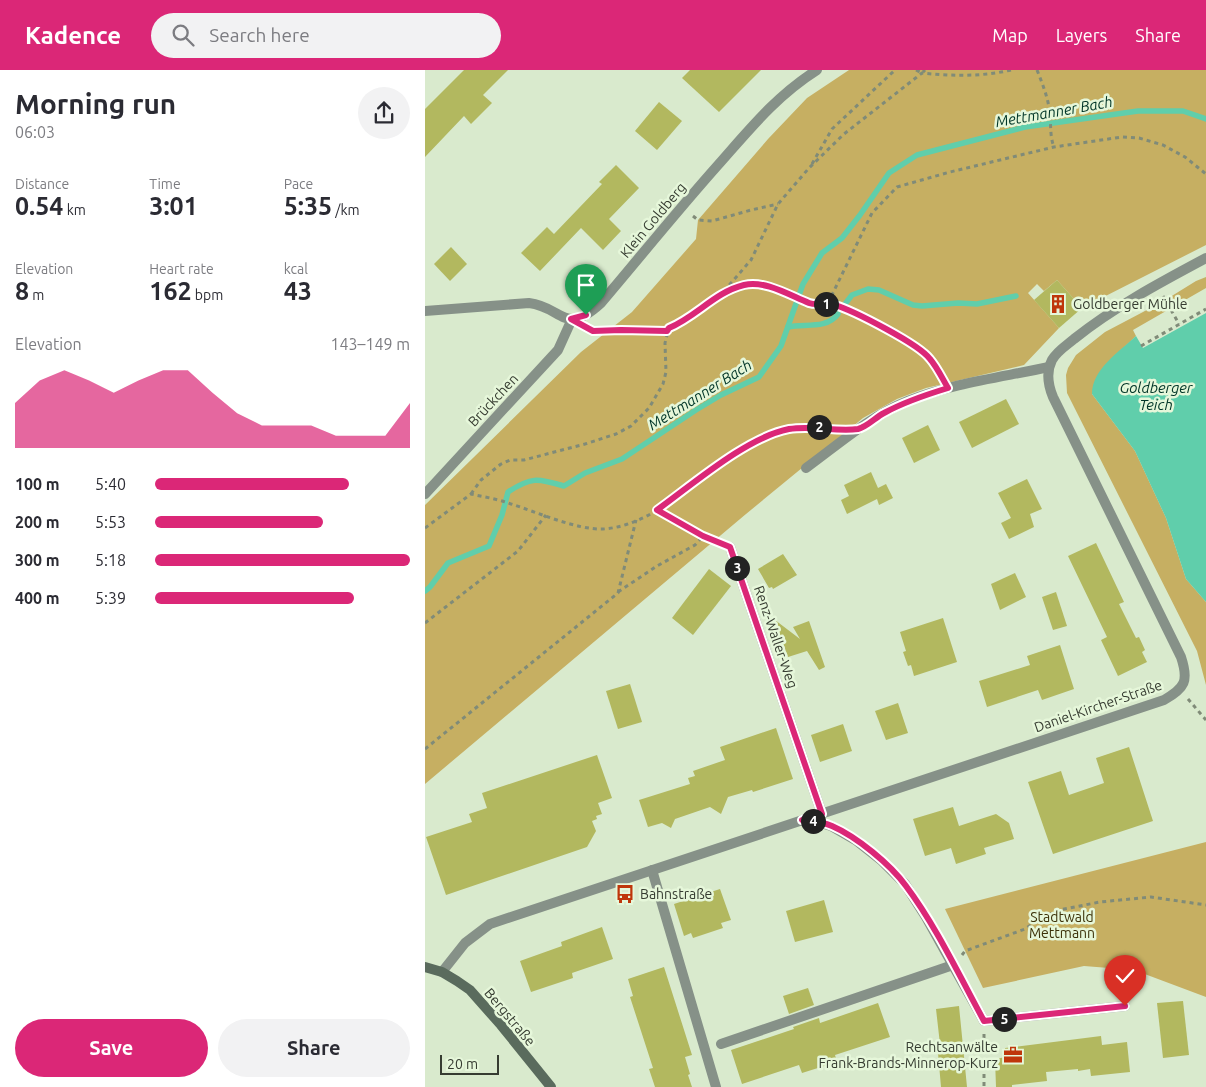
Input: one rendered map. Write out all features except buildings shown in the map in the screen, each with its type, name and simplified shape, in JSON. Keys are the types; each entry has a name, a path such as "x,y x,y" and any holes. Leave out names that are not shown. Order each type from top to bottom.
{"street":[{"name":"Klein Goldberg","path":"571,319 586,315 601,303 682,206 780,96 817,70"},
{"path":"806,468 882,413 908,401 948,388 1049,367 1056,355 1082,333 1157,285 1206,258"},
{"path":"425,311 529,303 540,305 564,318 571,319"},
{"name":"Brückchen","path":"425,494 558,350 571,319"},
{"name":"Daniel-Kircher-Straße","path":"802,820 1164,700 1180,690 1184,684 1186,674 1181,657 1053,397 1049,383 1049,367"},
{"name":"Renz-Waller-Weg","path":"730,547 822,814"},
{"path":"425,967 442,972 465,944 490,924 802,820 831,826 857,841 881,860 905,884 926,917 984,1021 1125,1006"},
{"path":"652,870 715,1087"},
{"path":"721,1044 953,965"},
{"name":"Bergstraße","path":"442,972 470,990 551,1087"}],"path":[{"path":"809,168 832,129 895,70"},
{"path":"916,70 948,75 978,75 1011,70"},
{"path":"1037,70 1046,93 1050,116 1051,140 1055,147"},
{"path":"425,528 471,494 481,480 501,464 511,460 524,460 585,444 616,434 631,426 649,408 663,384 666,372 665,343 669,328 679,324 724,292 751,260 778,204 809,168 844,134 923,71"},
{"path":"828,303 872,213 897,187 950,172 1055,147 1122,137 1139,138 1163,145 1185,158 1206,174"},
{"path":"682,206 698,220 712,221 778,204"},
{"path":"724,292 758,283 814,305 828,303 843,308 920,349 930,358 948,388"},
{"path":"1157,285 1179,324"},
{"path":"1141,346 1206,309"},
{"path":"571,319 593,331 667,331"},
{"path":"471,494 497,499 592,528 613,527 636,520 657,510 729,458 773,433 801,428 860,429"},
{"path":"657,510 703,536 730,547"},
{"path":"425,623 518,551 545,515"},
{"path":"618,593 636,520"},
{"path":"425,748 618,593 657,566 695,545 703,536"},
{"path":"1180,690 1206,720"},
{"path":"953,965 965,951 1025,929 1041,918 1059,910 1100,902 1151,897 1206,905"},
{"path":"984,1021 984,1087"}],"green space":[{"path":"849,70 1206,70 1206,245 1082,308 1057,280 1044,291 1037,284 1028,293 1059,328 1024,365 926,388 897,399 863,418 425,784 425,505 581,352 632,312 696,239 698,220 768,139 807,98"},
{"path":"1206,277 1206,288 1133,330 1136,336 1117,354 1092,394 1135,451 1166,518 1186,579 1206,602 1206,685 1197,651 1067,393 1066,375 1076,355 1105,332"},
{"name":"Stadtwald Mettmann","path":"1206,842 1206,997 1134,970 1084,966 983,988 945,909"}],"water":[{"name":"Goldberger Teich","path":"1206,313 1206,602 1186,579 1166,518 1135,451 1092,394 1093,385 1101,369 1136,336 1143,348"}],"waterway":[{"name":"Mettmanner Bach","path":"425,591 448,563 489,546 502,515 508,492 529,481 535,480 564,486 585,473 622,459 721,395 759,377 781,346 803,284 822,253 842,238 889,173 917,155 1025,127 1138,111 1183,111 1206,119"},
{"path":"845,304 852,295 868,289 879,290 913,305 922,306 958,303 977,304 1016,296"},
{"path":"788,327 821,324 833,319 838,314"}],"place":[{"name":"Goldberger Mühle","path":"1058,304"},
{"name":"Bahnstraße","path":"625,894"},
{"name":"Rechtsanwälte Frank-Brands-Minnerop-Kurz","path":"1013,1055"}],"route":[{"path":"586,315 571,319 593,331 667,331 724,292 758,283 814,305 828,303 843,308 910,343 930,358 948,388 908,401 882,413 860,429 816,427 773,433 729,458 657,510 703,536 730,547 822,814 802,820 831,826 857,841 881,860 905,884 926,917 984,1021 1125,1006"}]}
